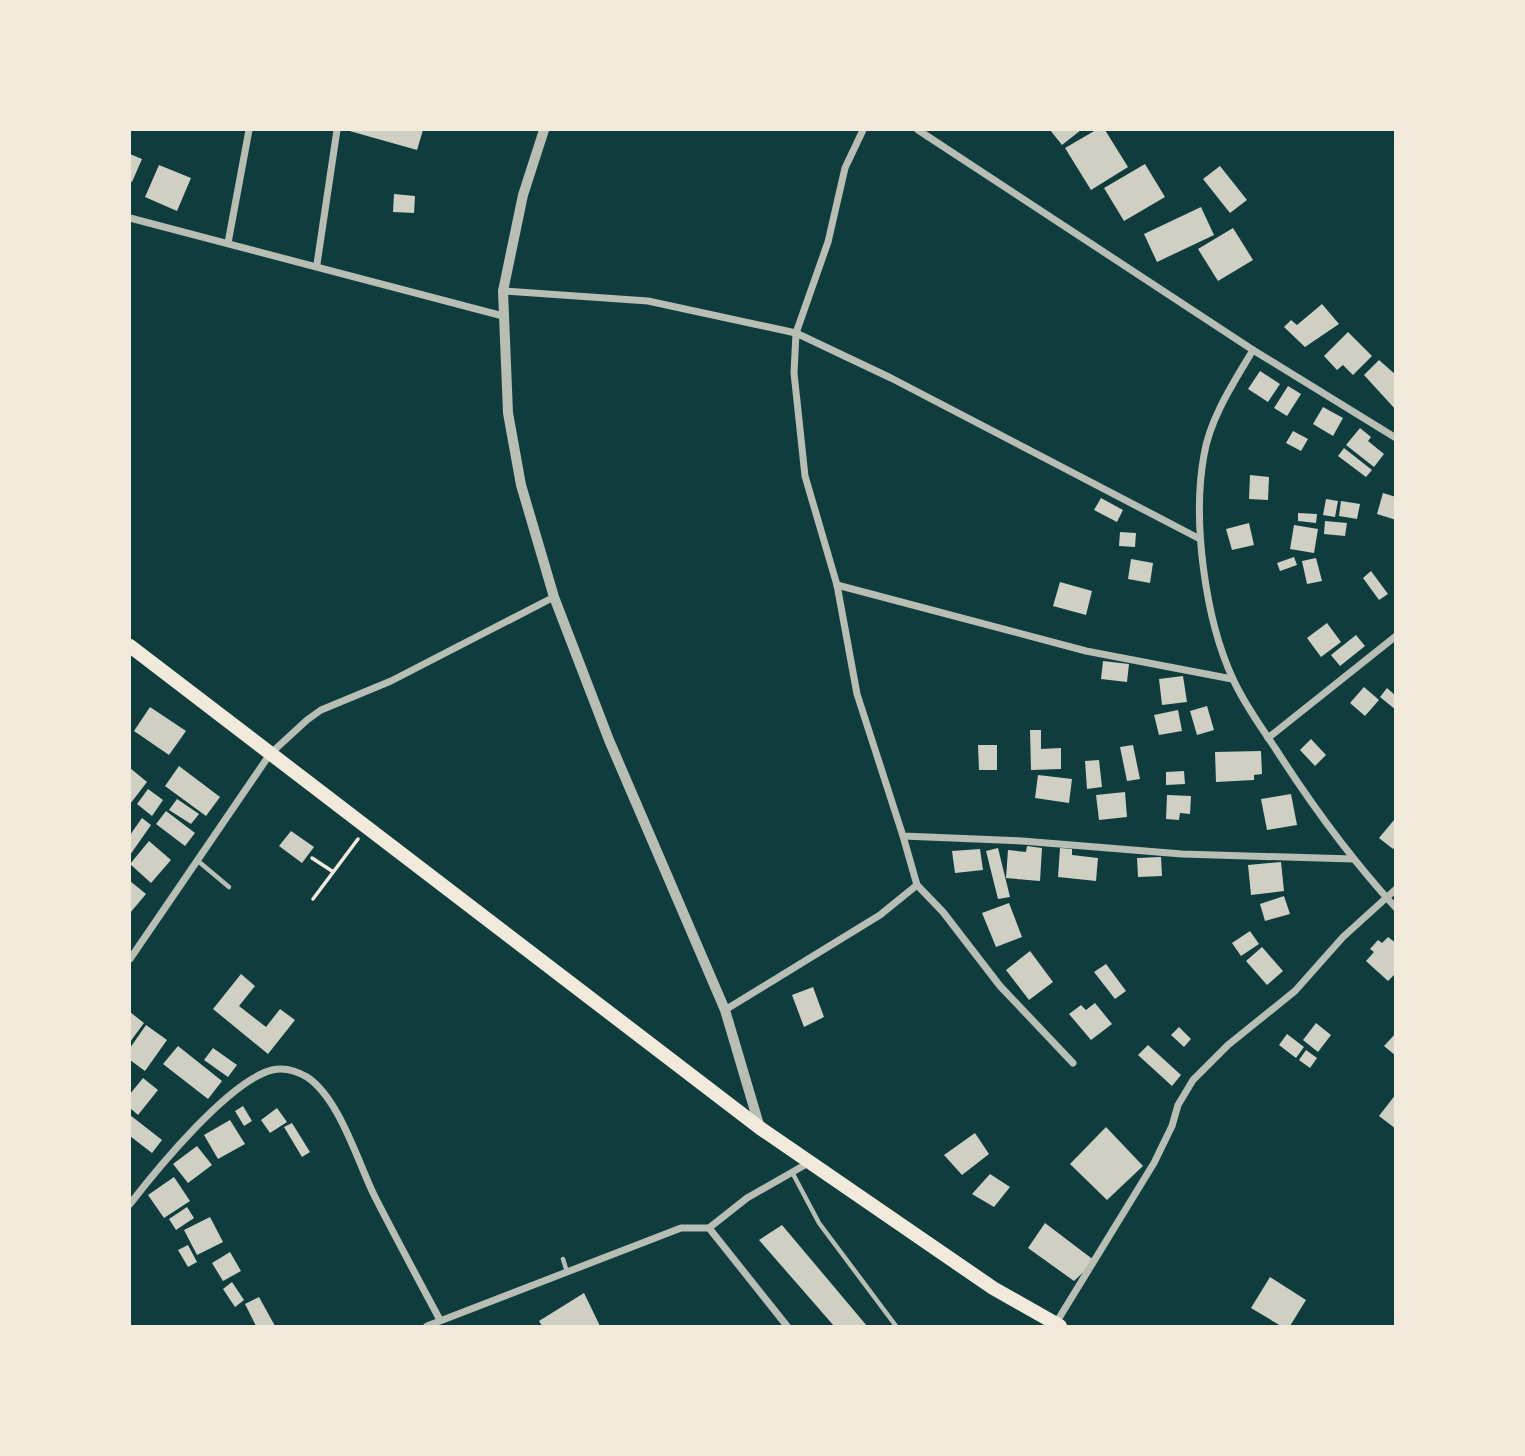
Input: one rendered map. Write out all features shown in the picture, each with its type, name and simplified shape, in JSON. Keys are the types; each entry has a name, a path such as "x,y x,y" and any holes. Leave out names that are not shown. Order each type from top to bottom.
{"highway":[{"path":"130,646 760,1128 993,1288 1058,1325"}],"street":[{"path":"228,243 249,130"},
{"path":"317,264 337,130"},
{"path":"544,130 523,195 503,291 508,413 521,485 554,597 631,791 726,1010 760,1128"},
{"path":"863,130 845,168 828,242 796,333 795,395 806,476 837,585 857,694 917,885 943,912 1000,986 1073,1063"},
{"path":"918,130 1253,350 1395,438"},
{"path":"130,218 317,264 503,316"},
{"path":"503,291 648,301 796,333 891,378 1200,539"},
{"path":"1253,350 1218,413 1204,453 1200,539 1216,624 1232,679 1268,738 1315,810 1395,908"},
{"path":"837,585 1086,651 1232,679"},
{"path":"130,959 270,754 321,710 391,681 554,597"},
{"path":"1268,738 1395,636"},
{"path":"903,835 1182,854 1353,859"},
{"path":"726,1010 880,915 917,885"},
{"path":"1058,1325 1142,1184 1172,1126 1178,1105 1193,1080 1227,1045 1295,991 1343,937 1395,889"},
{"path":"130,1204 176,1145 245,1084 272,1070 290,1069 309,1078 338,1115 374,1196 440,1320"},
{"path":"427,1326 681,1228 709,1228 747,1198 810,1162"},
{"path":"709,1228 787,1326"}],"lane":[{"path":"198,861 229,887"},
{"path":"793,1174 819,1223 896,1326"},
{"path":"563,1259 567,1273"}],"path":[{"path":"313,899 332,871 368,828"},
{"path":"312,858 332,871"}],"building":[{"path":"346,130 423,130 417,150"},
{"path":"1050,130 1081,130 1062,145"},
{"path":"1096,130 1105,130 1128,167 1091,190 1065,148"},
{"path":"130,154 142,159 132,182 130,181"},
{"path":"1145,164 1165,197 1124,221 1104,188"},
{"path":"159,165 191,178 177,211 145,197"},
{"path":"1220,166 1247,200 1230,213 1203,179"},
{"path":"394,194 415,196 414,213 393,212"},
{"path":"1201,207 1214,235 1157,262 1144,234"},
{"path":"1233,228 1253,260 1218,281 1198,249"},
{"path":"1322,304 1339,324 1305,347 1284,327 1291,320 1297,325"},
{"path":"1348,332 1372,356 1353,375 1343,365 1337,370 1324,356"},
{"path":"1379,360 1396,375 1396,410 1364,375"},
{"path":"1260,371 1280,384 1268,402 1248,389"},
{"path":"1288,386 1301,394 1287,416 1274,408"},
{"path":"1323,407 1343,418 1333,436 1313,424"},
{"path":"1360,428 1371,437 1368,441 1384,454 1374,467 1346,445"},
{"path":"1293,431 1308,439 1301,451 1286,443"},
{"path":"1344,448 1372,470 1366,477 1338,456"},
{"path":"1250,475 1269,477 1268,500 1249,499"},
{"path":"1383,493 1396,497 1396,520 1377,514"},
{"path":"1101,498 1123,510 1117,522 1094,510"},
{"path":"1326,499 1338,501 1335,517 1323,515"},
{"path":"1341,501 1360,504 1357,519 1339,516"},
{"path":"1298,513 1317,514 1316,523 1298,521"},
{"path":"1325,521 1347,523 1345,536 1324,534"},
{"path":"1249,523 1254,545 1232,550 1226,529"},
{"path":"1294,525 1318,529 1314,553 1290,549"},
{"path":"1120,532 1136,533 1135,547 1119,546"},
{"path":"1294,557 1297,565 1280,571 1277,563"},
{"path":"1316,558 1322,581 1307,584 1302,561"},
{"path":"1131,559 1153,563 1150,583 1128,579"},
{"path":"1371,571 1388,594 1379,600 1363,578"},
{"path":"1060,582 1092,591 1086,615 1053,606"},
{"path":"1327,623 1341,642 1321,657 1307,638"},
{"path":"1356,635 1365,646 1340,666 1331,655"},
{"path":"1103,661 1129,664 1127,682 1101,679"},
{"path":"1183,676 1187,702 1162,705 1159,679"},
{"path":"1364,687 1379,700 1365,716 1350,703"},
{"path":"1387,688 1396,696 1396,710 1380,697"},
{"path":"1207,706 1214,730 1197,735 1190,711"},
{"path":"150,707 186,731 169,755 134,731"},
{"path":"1178,710 1182,731 1159,735 1154,715"},
{"path":"1030,730 1041,730 1041,749 1061,748 1061,769 1031,770"},
{"path":"1311,739 1326,755 1315,766 1300,750"},
{"path":"978,745 997,745 997,770 979,770"},
{"path":"1133,745 1140,779 1127,781 1120,747"},
{"path":"1261,751 1262,774 1254,775 1254,780 1216,782 1215,752"},
{"path":"1099,760 1102,787 1087,789 1085,761"},
{"path":"179,766 220,797 206,816 165,786"},
{"path":"130,768 147,782 130,804"},
{"path":"1184,771 1185,784 1166,785 1166,772"},
{"path":"1038,775 1072,779 1069,803 1035,798"},
{"path":"148,789 163,800 152,816 137,804"},
{"path":"1125,792 1127,817 1099,820 1096,795"},
{"path":"1291,794 1297,825 1267,830 1261,799"},
{"path":"1167,795 1191,796 1190,814 1180,813 1179,820 1166,819"},
{"path":"177,799 199,814 191,824 169,810"},
{"path":"166,811 195,833 185,846 156,824"},
{"path":"142,818 151,825 130,855 130,835"},
{"path":"1394,820 1396,846 1393,849 1379,838"},
{"path":"291,831 314,847 302,863 279,846"},
{"path":"149,841 171,860 151,883 130,864"},
{"path":"1027,846 1042,848 1040,881 1006,878 1008,850 1026,852"},
{"path":"998,848 1010,897 998,899 986,851"},
{"path":"1060,848 1072,849 1072,855 1098,858 1096,881 1058,877"},
{"path":"980,849 983,870 955,873 952,851"},
{"path":"1161,857 1162,876 1138,877 1137,858"},
{"path":"1281,862 1284,891 1251,895 1248,865"},
{"path":"130,881 146,894 130,913"},
{"path":"1284,896 1290,914 1265,921 1260,904"},
{"path":"1009,903 1022,937 996,947 982,913"},
{"path":"1250,931 1259,944 1241,956 1232,943"},
{"path":"1388,937 1396,943 1396,973 1388,981 1366,961 1374,952 1370,949 1378,940 1382,943"},
{"path":"1262,947 1283,971 1267,985 1246,961"},
{"path":"1030,951 1053,982 1029,1000 1006,970"},
{"path":"1106,964 1126,991 1115,999 1094,972"},
{"path":"241,974 255,986 239,1006 266,1027 280,1009 295,1020 268,1054 213,1009"},
{"path":"813,987 824,1017 804,1027 792,995"},
{"path":"1095,1003 1112,1024 1091,1040 1069,1014 1081,1005 1086,1010"},
{"path":"130,1012 144,1023 130,1042"},
{"path":"1316,1023 1331,1035 1318,1052 1303,1040"},
{"path":"146,1025 167,1040 145,1071 130,1060 130,1048"},
{"path":"1179,1027 1191,1039 1184,1047 1171,1035"},
{"path":"1396,1033 1396,1056 1384,1046"},
{"path":"1287,1034 1304,1047 1296,1058 1279,1045"},
{"path":"1148,1045 1181,1075 1172,1086 1138,1055"},
{"path":"178,1046 222,1081 208,1099 163,1064"},
{"path":"213,1048 237,1065 228,1077 204,1060"},
{"path":"1306,1050 1317,1058 1310,1068 1299,1060"},
{"path":"143,1078 158,1090 138,1115 130,1108 130,1094"},
{"path":"1396,1094 1396,1129 1379,1116"},
{"path":"243,1106 252,1121 244,1126 235,1111"},
{"path":"277,1108 287,1122 270,1133 261,1120"},
{"path":"130,1115 162,1140 152,1153 130,1136"},
{"path":"230,1120 245,1144 218,1159 204,1135"},
{"path":"292,1123 310,1152 302,1157 284,1127"},
{"path":"1106,1127 1143,1166 1107,1200 1070,1164"},
{"path":"975,1133 989,1154 962,1175 944,1155"},
{"path":"197,1146 212,1165 188,1183 173,1164"},
{"path":"990,1174 1010,1187 994,1207 972,1194"},
{"path":"174,1177 190,1201 164,1218 148,1195"},
{"path":"187,1207 194,1218 176,1230 169,1219"},
{"path":"210,1217 223,1242 197,1255 184,1230"},
{"path":"1045,1223 1095,1261 1074,1281 1028,1248"},
{"path":"782,1225 867,1326 834,1326 759,1240"},
{"path":"188,1245 197,1262 188,1267 178,1250"},
{"path":"230,1252 241,1271 223,1281 212,1263"},
{"path":"1270,1277 1306,1300 1290,1326 1281,1326 1251,1308"},
{"path":"232,1282 244,1300 235,1307 223,1289"},
{"path":"584,1293 600,1326 542,1326 539,1321"},
{"path":"259,1297 275,1326 256,1326 245,1304"}]}
